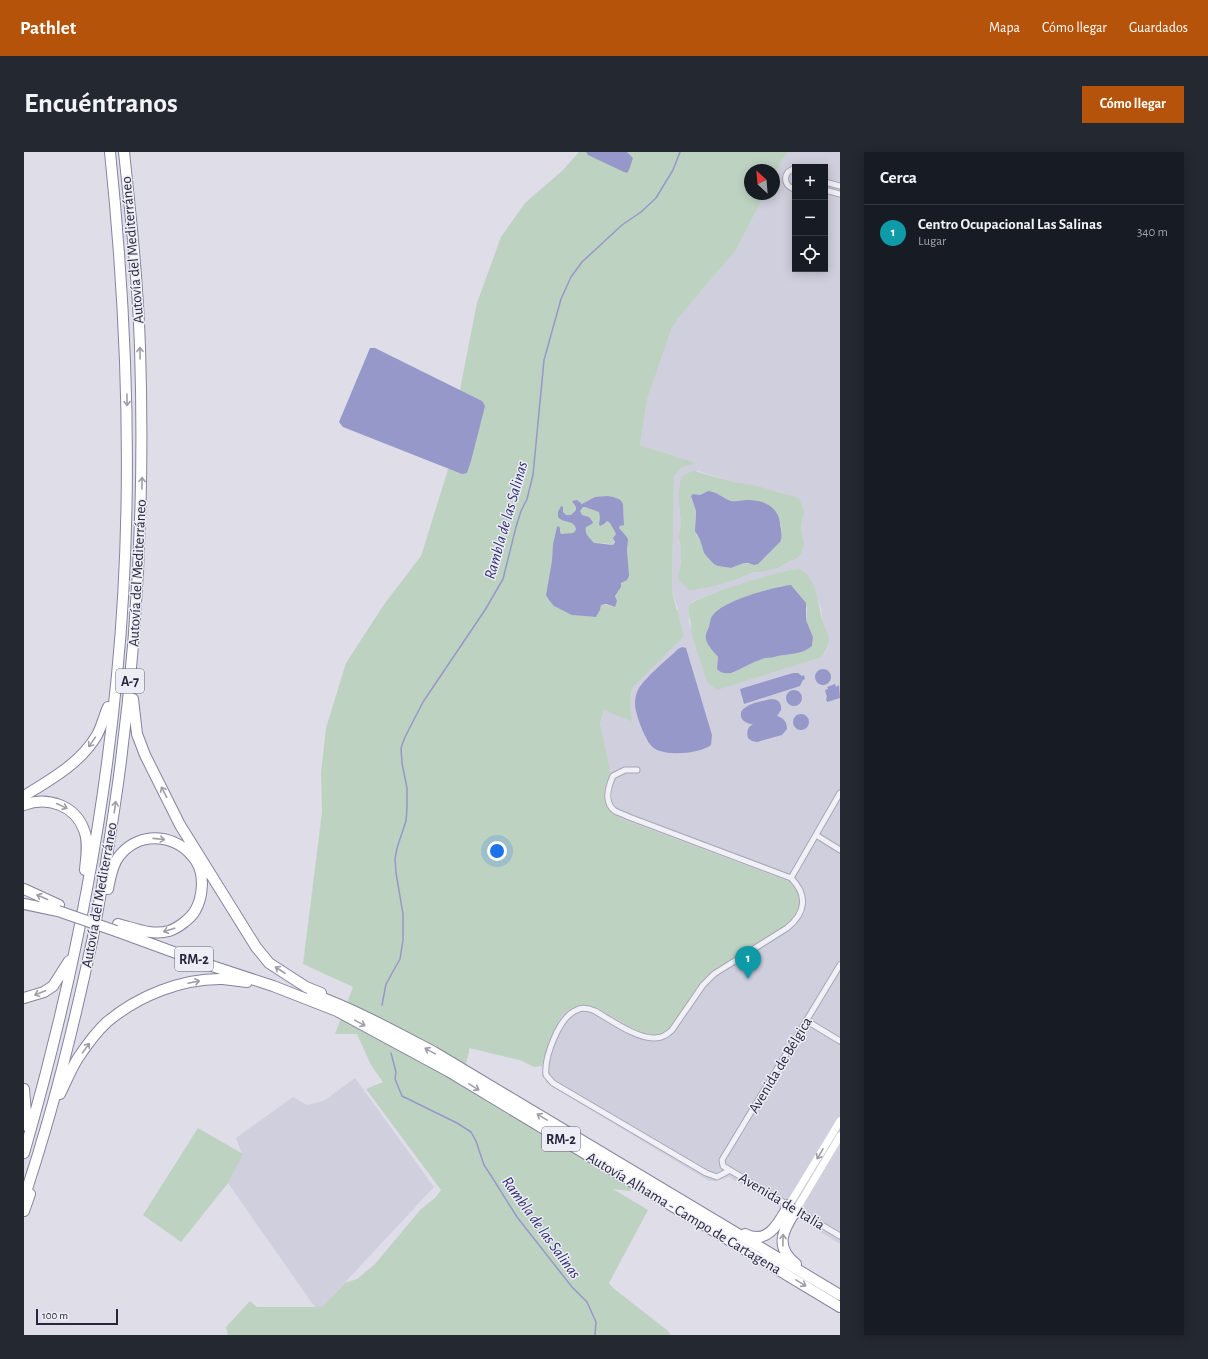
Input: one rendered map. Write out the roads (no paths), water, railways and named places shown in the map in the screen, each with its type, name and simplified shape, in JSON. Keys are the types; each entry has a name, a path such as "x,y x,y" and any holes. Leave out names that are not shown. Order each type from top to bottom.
{"highway":[{"name":"Autovía del Mediterráneo","path":"24,1153 44,1084 86,900 102,805 118,674 125,566 127,431 126,356 118,225 110,152"},
{"name":"Autovía del Mediterráneo","path":"24,1200 42,1143 65,1058 93,936 114,811 125,735 131,678 142,480 140,347 136,282 124,152"},
{"path":"25,1130 59,1006 90,851 114,653 122,536 126,512"},
{"path":"131,678 137,734 145,755 180,825 256,947 269,963 306,987 334,999 337,1003"},
{"path":"24,796 61,772 90,746 97,735 108,707"},
{"path":"24,805 33,802 54,802 69,809 85,830 87,846 85,875"},
{"path":"24,1211 60,1094 113,868 119,856 130,846 142,840 158,838 176,843 188,851 197,862 202,880 201,896 195,912 182,924 168,931 152,933 117,927"},
{"path":"24,889 59,908"},
{"path":"24,904 59,908"},
{"name":"RM-2","path":"59,908 337,1003"},
{"name":"RM-2","path":"117,927 209,965 273,986"},
{"path":"24,998 44,992 53,986 68,961"},
{"path":"60,1094 77,1060 91,1041 106,1023 135,1003 167,988 199,981 222,979 273,986"},
{"name":"Autovía Alhama - Campo de Cartagena","path":"273,986 337,1010 448,1071 840,1307"},
{"name":"Autovía Alhama - Campo de Cartagena","path":"337,1003 369,1017 434,1052 840,1295"},
{"path":"24,1089 25,1130"},
{"path":"724,1226 730,1226 747,1235 756,1237 765,1235 774,1229 793,1208"},
{"path":"793,1208 782,1239 784,1251 790,1260 798,1266 840,1291"}],"street":[{"path":"792,170 788,172 785,178 787,184 792,187"},
{"path":"828,183 840,186"},
{"path":"828,191 840,194"},
{"path":"637,770 626,770 613,776 607,791 608,801 615,811 791,878 797,885 802,899 802,912 787,928 714,974 702,985 672,1030 666,1035 656,1038 642,1036 595,1011 580,1009 568,1015 564,1020 546,1059 546,1075 553,1083 706,1174 717,1176 730,1170"},
{"path":"791,878 840,793"},
{"path":"816,835 840,850"},
{"name":"Avenida de Bélgica","path":"723,1166 722,1160 840,965"},
{"path":"807,1021 840,1041"},
{"path":"793,1208 840,1121"},
{"path":"793,1208 840,1136"},
{"name":"Avenida de Italia","path":"723,1166 840,1236"}],"water":[{"path":"586,152 627,152 633,158 627,173 588,155"},
{"path":"370,348 375,348 482,401 485,406 467,473 462,474 343,427 339,422"},
{"path":"708,491 717,493 731,501 758,501 769,505 777,513 782,536 781,540 758,564 754,565 744,563 731,568 718,566 714,564 704,553 700,540 695,531 696,511 691,496 693,494 700,495"},
{"path":"595,497 614,497 621,500 623,504 624,525 620,526 619,528 628,540 627,549 629,576 627,580 621,583 621,587 615,596 617,601 615,607 606,604 601,605 596,617 572,615 554,606 546,595 552,561 553,544 557,527 558,526 560,528 561,534 573,533 576,530 574,524 558,517 558,512 561,506 563,507 563,512 566,515 571,515 576,510 576,507 572,501 577,500 582,504","holes":["583,507 599,512 600,526 607,521 610,523 616,534 613,538 615,542 613,545 594,543 588,536 586,527 593,522 589,517 582,515 580,511"]},
{"path":"791,585 806,603 806,620 813,637 812,646 798,653 764,658 731,673 725,673 718,670 718,657 709,646 706,637 713,615 718,610 737,600 761,592"},
{"path":"682,647 686,648 712,735 711,745 691,752 668,753 655,749 649,743 643,732 635,709 635,700 638,690 645,680"},
{"path":"823,669 830,674 831,677 826,684 823,685 816,680 815,677 820,670"},
{"path":"793,673 798,673 802,676 804,675 805,679 800,686 744,704 740,689"},
{"path":"835,684 836,687 839,685 840,698 827,702 825,690 828,689 827,687"},
{"path":"794,690 801,695 802,698 797,705 794,706 787,701 786,698 791,691"},
{"path":"771,699 780,703 781,710 777,716 785,721 787,729 782,735 757,742 752,741 748,738 747,731 753,724 747,723 742,719 742,710 751,704"},
{"path":"801,714 808,719 809,722 804,729 801,730 794,725 793,722 798,715"}],"waterway":[{"name":"Rambla de las Salinas","path":"382,1005 386,984 400,959 403,940 403,914 395,859 406,821 407,808 407,788 402,763 401,748 423,702 485,610 503,579 516,527 527,499 533,475 544,360 561,299 571,277 582,262 622,225 641,212 656,198 673,170 680,152"},
{"name":"Rambla de las Salinas","path":"391,1053 396,1072 395,1079 402,1096 457,1123 471,1132 476,1141 484,1165 517,1217 572,1287 587,1302 596,1322 595,1335"}],"place":[{"name":"Centro Ocupacional Las Salinas","path":"748,979"}]}
